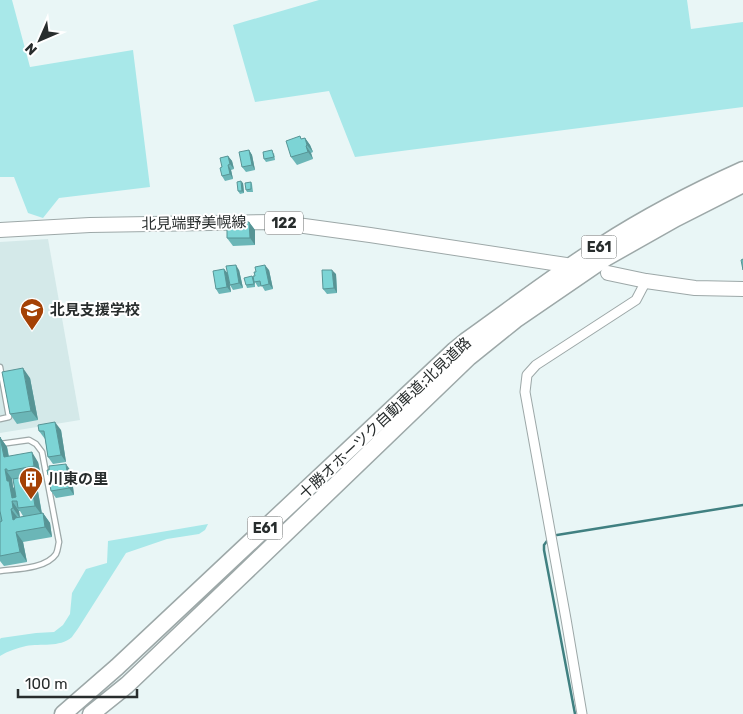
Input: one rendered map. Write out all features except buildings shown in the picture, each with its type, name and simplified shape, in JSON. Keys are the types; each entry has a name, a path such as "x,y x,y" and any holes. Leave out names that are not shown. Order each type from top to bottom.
{"highway":[{"name":"十勝オホーツク自動車道;北見道路","path":"62,714 117,667 455,350 547,282 601,246 668,207 743,169"},
{"name":"十勝オホーツク自動車道;北見道路","path":"91,714 126,685 224,593 469,357 515,320 607,257 676,218 743,184"}],"main road":[{"name":"北見端野美幌線","path":"0,230 90,225 275,222 566,266"},
{"path":"608,273 695,288 743,289"}],"street":[{"path":"582,714 525,392 527,375 536,365 636,300 646,281"}],"lane":[{"path":"0,367 9,417 0,419"},
{"path":"0,444 29,440 36,444 42,452 59,542 57,552 50,560 43,564 0,571"}],"shaded area":[{"path":"0,0 12,0 30,67 133,50 150,187 59,198 43,218 28,213 14,177 0,177"},
{"path":"319,0 687,0 691,29 743,22 743,107 355,157 329,91 255,102 233,25"},
{"name":"北見支援学校","path":"48,239 80,420 0,433 0,242"},
{"path":"208,524 205,530 199,534 167,539 126,553 72,637 56,644 26,646 0,656 1,638 54,632 63,625 70,614 72,593 86,569 107,563 108,541"}],"waterway":[{"path":"557,535 743,505"},
{"path":"547,541 544,545 544,550 575,714"}],"place":[{"name":"北見支援学校","path":"32,331"},
{"name":"川東の里","path":"31,500"}]}
